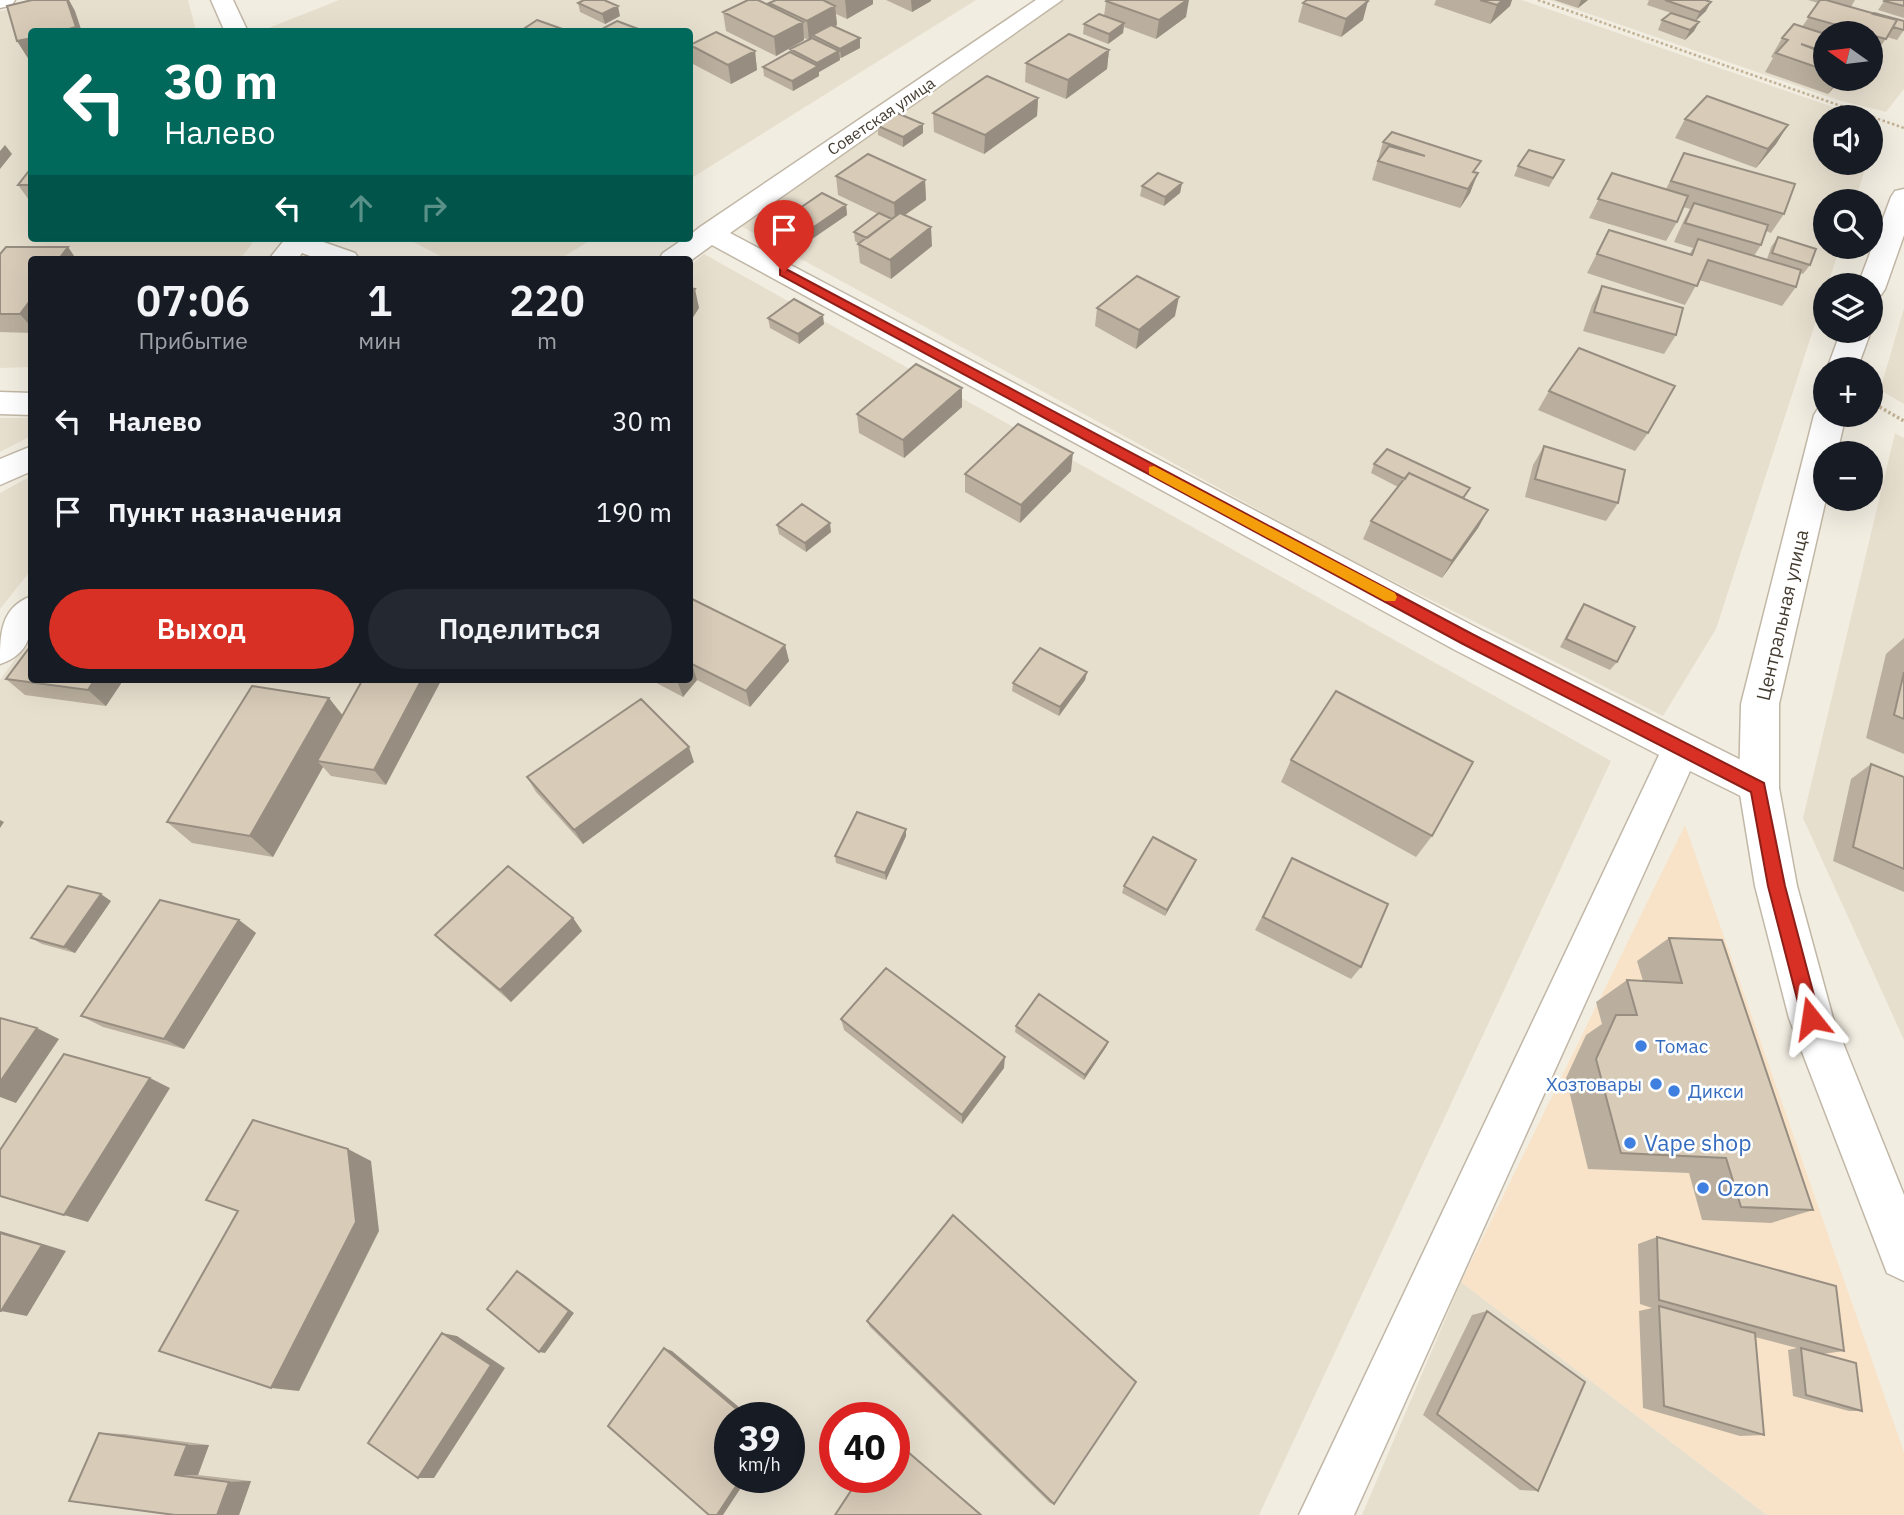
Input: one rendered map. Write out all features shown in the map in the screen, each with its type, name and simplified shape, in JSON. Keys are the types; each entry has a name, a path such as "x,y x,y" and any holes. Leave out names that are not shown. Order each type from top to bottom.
{"street":[{"path":"222,0 235,28"},
{"name":"Советская улица","path":"710,233 1051,0"},
{"path":"1877,273 1904,197"},
{"path":"677,256 710,233 1456,633 1759,788"},
{"path":"292,246 333,256"},
{"path":"0,404 28,404"},
{"name":"Центральная улица","path":"1826,427 1760,704 1759,788 1776,886 1811,1018 1904,1256"},
{"path":"0,473 28,459"},
{"path":"0,650 28,615"},
{"path":"1326,1515 1682,747"}],"path":[{"path":"1538,0 1904,128"},
{"path":"1883,409 1904,421"}],"shaded area":[{"path":"56,0 188,0 195,28 28,28 28,242 252,244 242,256 28,256 28,367 0,368 0,11"},
{"path":"339,0 976,0 693,177 693,28 269,28"},
{"path":"1064,0 1522,0 1827,105 1813,105 1813,175 1863,175 1859,189 1813,189 1813,259 1836,259 1832,273 1813,273 1813,330 1716,629 1663,716 1339,554 730,220"},
{"path":"1549,0 1904,0 1904,89 1886,112 1883,111 1883,105 1858,105 1838,100"},
{"path":"414,242 588,242 565,256 440,256"},
{"path":"704,254 1611,761 1259,1515 0,1515 0,680 28,641 28,683 693,683 693,263"},
{"path":"1904,308 1904,404 1883,392 1883,380"},
{"path":"0,418 28,418 28,438 0,452"},
{"path":"1895,433 1904,438 1904,1040 1803,818 1876,511 1883,511 1883,483"},
{"path":"28,478 28,574 0,609 0,493"},
{"path":"1685,825 1904,1452 1904,1515 1767,1515 1461,1282"},
{"path":"1461,1282 1767,1515 1362,1515"}],"building":[{"path":"32,0 67,0 76,27 28,28 28,39 17,41 7,6"},
{"path":"584,0 604,0 618,6 602,14 578,3"},
{"path":"748,0 758,0 803,22 774,37 723,12"},
{"path":"776,0 823,0 835,6 807,21 769,3"},
{"path":"1107,0 1187,0 1159,20"},
{"path":"1307,0 1368,1 1346,19 1303,3"},
{"path":"1480,0 1503,0 1497,5"},
{"path":"1665,0 1705,0 1711,2 1700,12"},
{"path":"1820,0 1826,0 1897,20 1886,39 1883,38 1883,21 1822,21 1808,17"},
{"path":"1904,0 1904,6 1884,1"},
{"path":"1671,13 1699,22 1690,30 1662,20"},
{"path":"1874,13 1904,21 1904,30 1893,27 1897,20"},
{"path":"1099,14 1124,23 1109,34 1084,24"},
{"path":"537,20 560,28 525,28"},
{"path":"617,21 636,28 604,28"},
{"path":"1794,24 1813,30 1813,48 1801,44 1813,48 1813,66 1776,53 1788,40 1782,38"},
{"path":"831,25 860,38 840,49 812,35"},
{"path":"716,32 755,51 728,65 693,47 693,44"},
{"path":"1069,34 1109,50 1068,80 1026,63"},
{"path":"812,38 839,51 817,63 790,49"},
{"path":"790,52 818,66 792,81 763,67"},
{"path":"987,76 1038,98 985,135 933,113"},
{"path":"1707,96 1788,125 1768,149 1685,119"},
{"path":"897,113 923,124 903,137 878,126"},
{"path":"1392,132 1481,161 1473,172 1478,173 1468,189 1378,161 1389,146 1425,156 1383,142"},
{"path":"1529,150 1564,160 1553,178 1518,166"},
{"path":"1684,153 1795,184 1784,214 1671,181"},
{"path":"868,154 925,180 894,203 836,176"},
{"path":"28,172 28,185 18,185"},
{"path":"1158,173 1182,183 1165,197 1142,186"},
{"path":"1612,173 1688,196 1677,222 1598,199"},
{"path":"822,193 846,205 805,233 781,221"},
{"path":"1694,203 1768,225 1761,245 1685,223"},
{"path":"879,213 892,219 867,238 854,232"},
{"path":"900,213 931,227 890,260 858,244"},
{"path":"1609,230 1692,255 1698,239 1801,270 1796,287 1708,260 1697,286 1597,254"},
{"path":"1778,237 1813,248 1810,265 1772,253"},
{"path":"6,247 68,247 61,256 28,256 28,303 20,314 0,314 0,254"},
{"path":"1137,276 1179,297 1139,330 1097,308"},
{"path":"1602,286 1683,308 1676,335 1594,312"},
{"path":"794,299 823,315 798,334 768,318"},
{"path":"1579,348 1675,386 1648,433 1549,391"},
{"path":"916,364 962,388 903,440 857,414"},
{"path":"1018,424 1073,453 1021,505 965,474"},
{"path":"1544,446 1625,470 1618,503 1535,479"},
{"path":"1387,449 1470,488 1463,498 1409,473 1405,479 1374,464"},
{"path":"1409,473 1488,510 1452,561 1371,521"},
{"path":"802,504 830,523 805,543 777,525"},
{"path":"693,599 785,645 746,691 693,664"},
{"path":"1584,604 1635,627 1617,662 1566,639"},
{"path":"1040,648 1087,672 1060,707 1013,683"},
{"path":"28,649 28,682 6,679"},
{"path":"1904,672 1904,719 1894,715"},
{"path":"36,683 92,683 88,690"},
{"path":"361,683 420,683 374,770 317,761"},
{"path":"252,686 329,698 250,836 167,822"},
{"path":"1336,691 1473,762 1432,836 1291,760"},
{"path":"641,699 689,747 574,830 527,777"},
{"path":"1871,764 1904,777 1904,869 1853,847"},
{"path":"857,812 906,829 885,873 835,856"},
{"path":"1153,837 1196,860 1167,910 1124,886"},
{"path":"1292,858 1388,904 1361,967 1263,917"},
{"path":"508,866 573,918 500,990 435,935"},
{"path":"68,886 101,894 64,947 31,938"},
{"path":"160,900 239,920 164,1039 81,1016"},
{"path":"1669,938 1722,940 1813,1210 1741,1207 1726,1158 1621,1153 1596,1059 1616,1015 1637,1015 1627,980 1682,983"},
{"path":"886,968 1005,1057 962,1115 841,1019"},
{"path":"1039,994 1108,1042 1085,1075 1016,1026"},
{"path":"0,1018 37,1028 0,1082"},
{"path":"64,1054 150,1078 64,1215 0,1196 0,1150"},
{"path":"253,1120 348,1149 356,1222 271,1388 159,1351 238,1211 206,1200"},
{"path":"953,1215 1136,1382 1054,1504 867,1321"},
{"path":"0,1233 42,1245 1,1311 0,1311"},
{"path":"1657,1237 1836,1286 1844,1351 1659,1300"},
{"path":"517,1271 569,1311 539,1352 487,1309"},
{"path":"1659,1306 1755,1333 1764,1435 1664,1406"},
{"path":"1487,1311 1585,1382 1538,1491 1437,1414"},
{"path":"442,1333 491,1365 418,1478 368,1443"},
{"path":"664,1348 728,1402 714,1402 714,1493 731,1493 717,1515 709,1515 608,1426"},
{"path":"1801,1348 1856,1363 1862,1411 1806,1395"},
{"path":"99,1433 187,1445 175,1475 229,1482 217,1515 175,1515 69,1501"},
{"path":"910,1454 981,1515 835,1515 849,1493 910,1493"}],"slow traffic":[{"path":"1154,471 1390,597"}],"place":[{"name":"Томас","path":"1641,1046"},
{"name":"Хозтовары","path":"1656,1084"},
{"name":"Дикси","path":"1674,1091"},
{"name":"Vape shop","path":"1630,1143"},
{"name":"Ozon","path":"1703,1188"}],"route":[{"path":"784,272 1468,639 1759,788 1776,886 1811,1018"}]}
